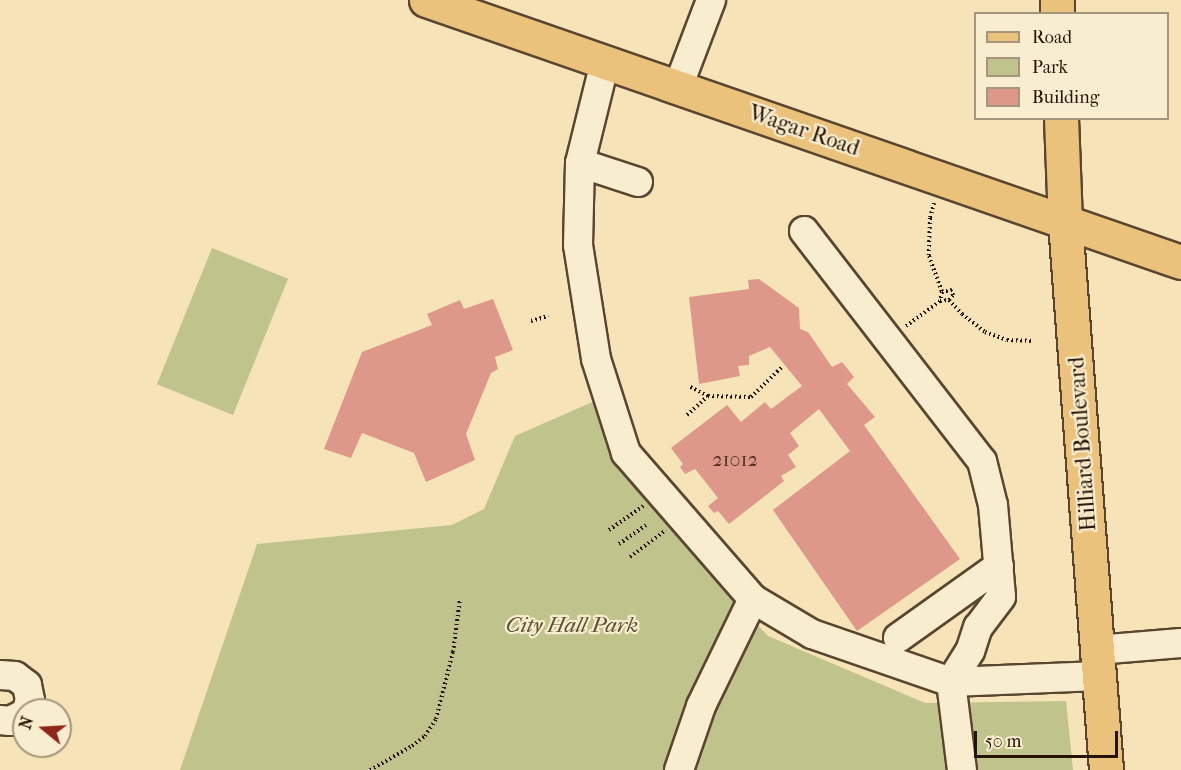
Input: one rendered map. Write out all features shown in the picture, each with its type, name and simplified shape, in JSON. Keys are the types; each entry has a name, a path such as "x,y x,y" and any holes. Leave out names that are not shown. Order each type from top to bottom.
{"main road":[{"name":"Wagar Road","path":"426,0 1181,262"},
{"name":"Hilliard Boulevard","path":"1061,120 1065,222 1106,770"}],"street":[{"path":"678,87 711,0"},
{"path":"605,62 580,163 578,245 596,359 626,453 753,599 812,634 951,682 1098,663 1181,643"},
{"path":"580,163 638,182"},
{"path":"804,231 982,461 993,505 1001,597 978,627 970,651 951,682 962,770"},
{"path":"898,638 999,566"},
{"path":"679,770 701,706 753,599"},
{"path":"0,675 15,676 27,685 30,698"}],"path":[{"path":"935,199 930,218 929,256 942,292 940,301"},
{"path":"903,328 940,301 949,300 953,295 952,290 942,292"},
{"path":"949,300 962,314 985,332 1007,340 1034,341"},
{"path":"531,321 548,316"},
{"path":"688,386 708,396 750,397 782,367"},
{"path":"687,415 708,396"},
{"path":"609,530 637,511"},
{"path":"619,544 646,525"},
{"path":"630,557 655,537"},
{"path":"370,770 412,747 425,736 436,719 453,651 460,599"}],"green space":[{"path":"212,248 288,279 233,415 157,384"},
{"name":"City Hall Park","path":"597,400 701,559 721,585 768,636 925,703 1066,701 1073,770 180,770 257,544 452,525 484,509 515,436"}],"building":[{"path":"759,279 799,308 800,329 808,332 832,367 842,362 854,377 847,384 875,417 864,425 960,559 857,631 773,510 850,451 819,409 790,433 799,446 788,455 796,467 781,476 784,481 729,524 718,511 714,513 708,506 718,498 695,469 685,474 680,467 683,464 671,448 727,405 741,422 765,402 771,409 802,386 770,347 749,356 749,365 738,366 740,376 699,384 689,297 749,289 748,280"},
{"path":"493,299 513,350 495,357 498,369 491,373 466,434 475,460 426,482 414,453 362,433 351,458 324,449 362,352 432,325 427,314 460,300 464,309"}]}
